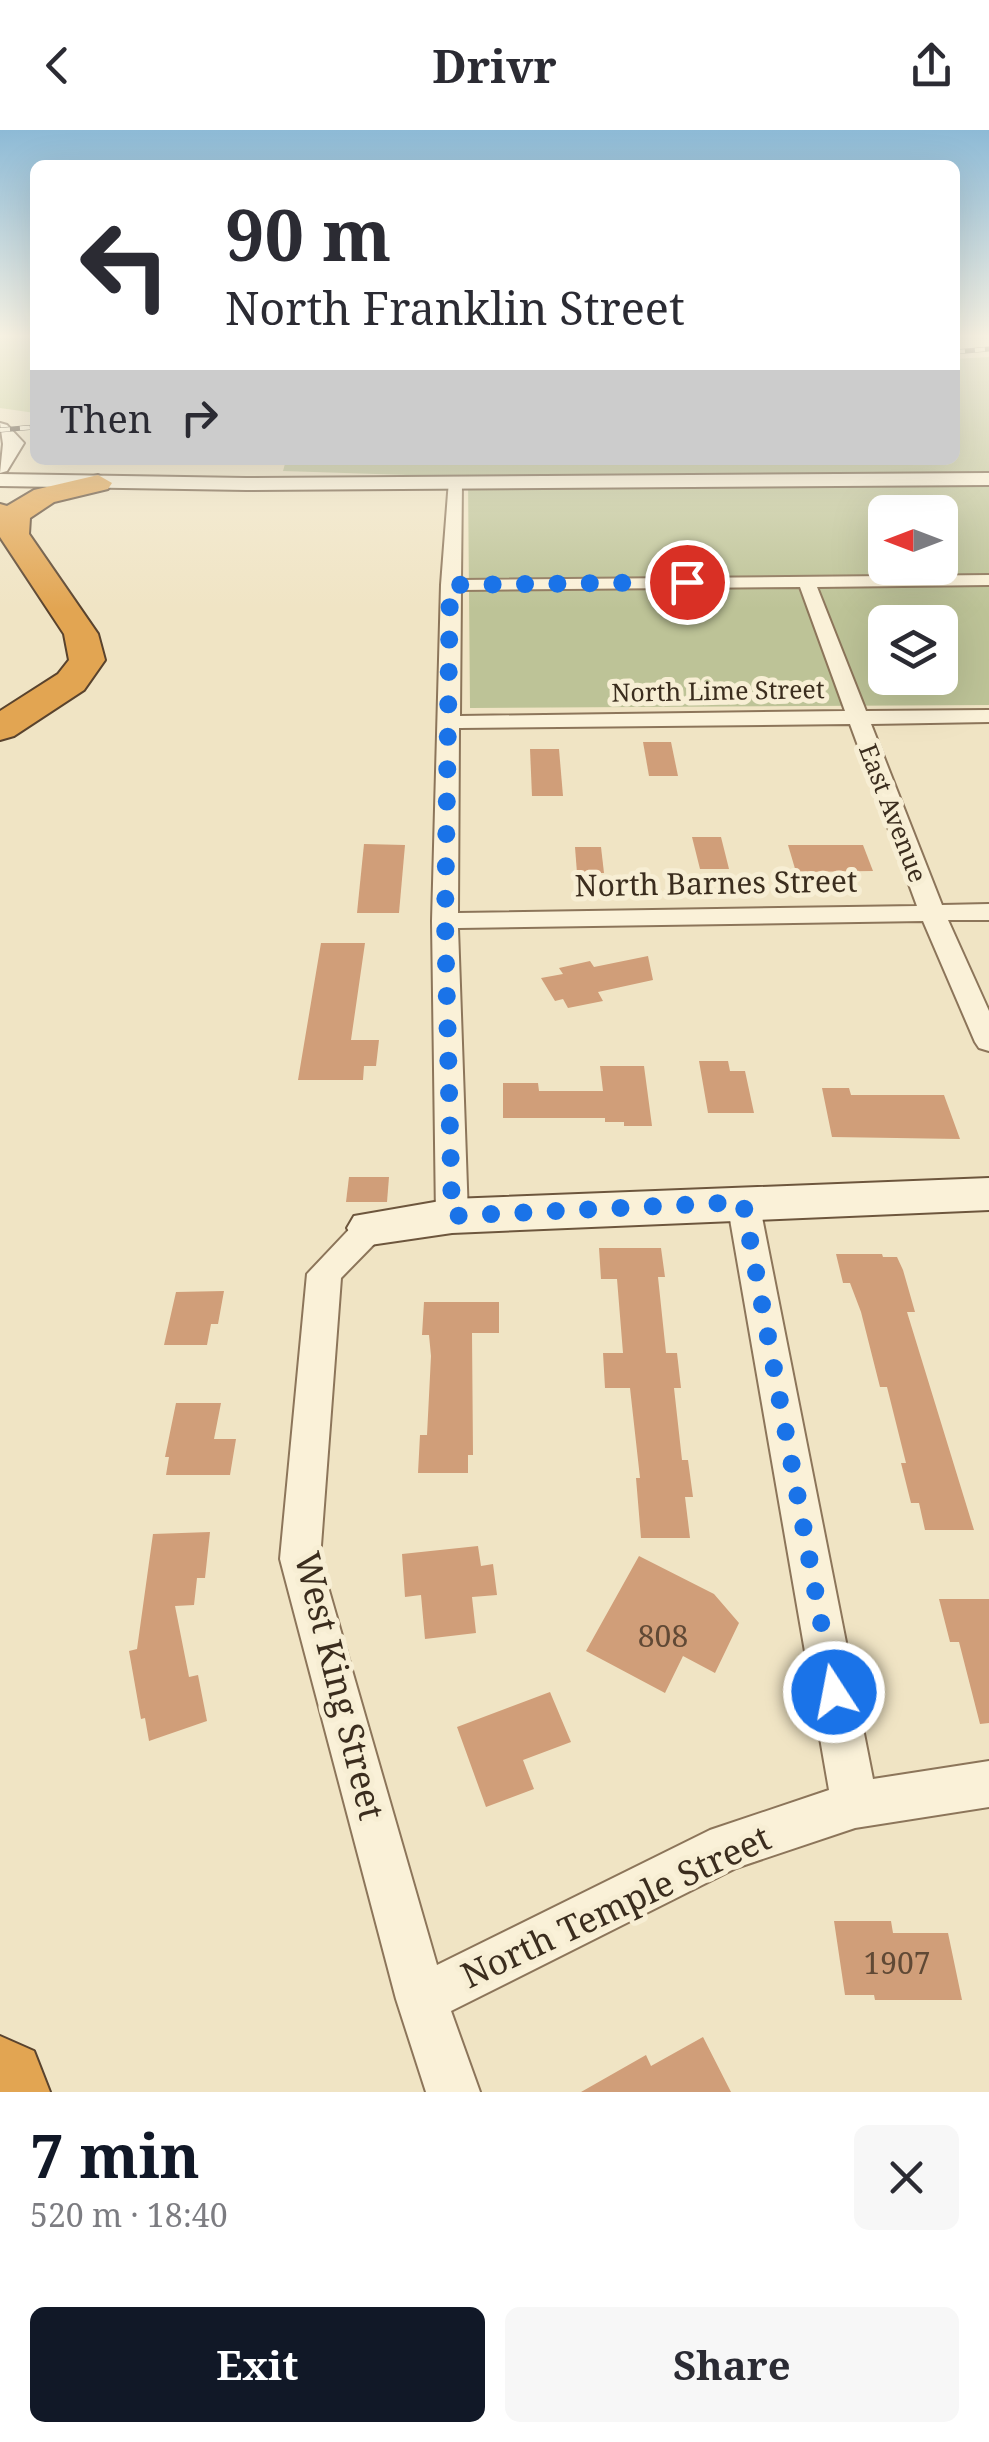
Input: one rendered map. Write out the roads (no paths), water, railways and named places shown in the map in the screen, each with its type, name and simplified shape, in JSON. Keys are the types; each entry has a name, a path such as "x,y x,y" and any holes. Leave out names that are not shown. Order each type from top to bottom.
{"highway":[{"path":"0,696 25,685 46,653 4,535 15,514 31,502 98,484"},
{"path":"0,728 70,682 87,660 82,634 4,535"}],"main road":[{"path":"0,429 14,444 0,469 248,478 258,482"},
{"path":"0,480 98,484 989,478"},
{"path":"370,1228 452,1216 989,1194"}],"street":[{"path":"452,1216 445,921 454,483"},
{"name":"East Avenue","path":"806,580 932,913 989,1042"},
{"path":"450,585 989,580"},
{"name":"North Lime Street","path":"447,722 989,716"},
{"name":"North Barnes Street","path":"445,921 989,912"},
{"path":"743,1202 854,1805"},
{"name":"West King Street","path":"370,1228 324,1274 300,1560 422,2000 453,2092"},
{"name":"North Temple Street","path":"422,2000 727,1847 854,1805 989,1784"}],"railway":[{"path":"0,430 30,427"}]}
